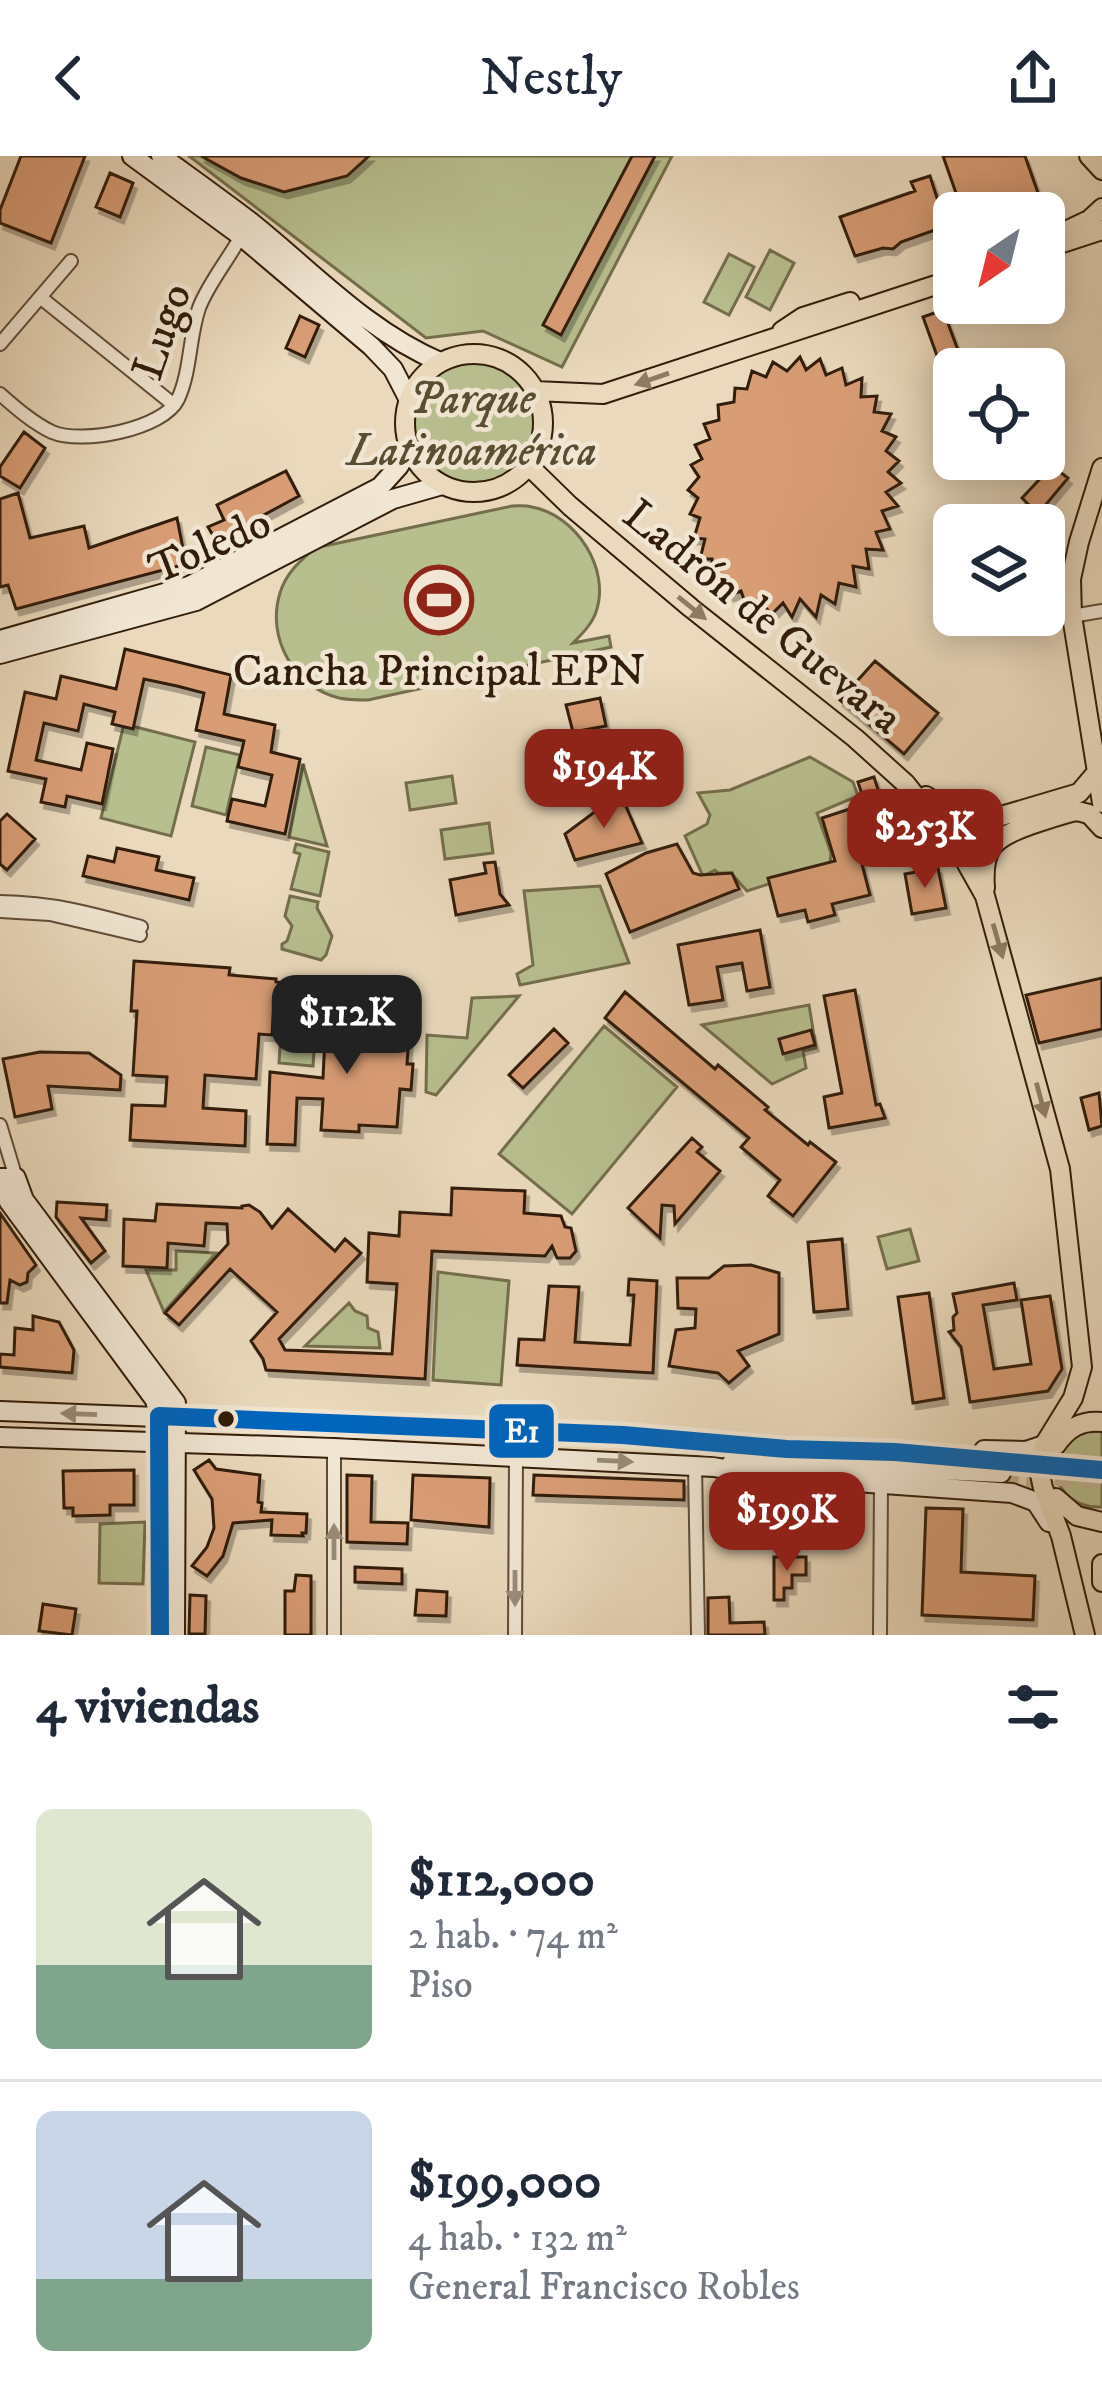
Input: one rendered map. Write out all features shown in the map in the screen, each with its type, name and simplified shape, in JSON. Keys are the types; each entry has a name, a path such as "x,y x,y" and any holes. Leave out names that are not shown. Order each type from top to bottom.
{"main road":[{"path":"132,156 241,236 385,358 409,398"},
{"path":"161,156 250,222 381,332 440,362"},
{"path":"1089,156 1102,170"},
{"path":"1065,232 1102,208"},
{"path":"1068,230 1102,225"},
{"path":"1065,238 1102,225"},
{"path":"763,344 803,317 933,275"},
{"path":"536,391 603,394 933,287"},
{"path":"483,354 504,361 536,391 543,429 539,448 529,466 499,488 460,491 442,485 409,449 404,415 409,398 422,376 440,362 483,354"},
{"name":"Toledo","path":"0,640 190,586 380,487 409,449"},
{"name":"Ladrón de Guevara","path":"529,466 570,506 906,784 954,842 985,896 1060,1169 1082,1367 1073,1398 1045,1445"},
{"path":"1102,468 1071,579 1072,616 1102,803"},
{"name":"Toledo","path":"0,655 196,601 394,499 442,485"},
{"path":"906,784 959,818 977,823 1079,793 1096,773"},
{"path":"985,896 985,864 1000,837 1077,811 1089,814 1102,828"},
{"path":"7,1185 168,1417 160,1635"},
{"path":"0,1411 563,1433 895,1452 1001,1472 764,1468 743,1462 705,1466"},
{"path":"1041,1482 1048,1458 1065,1434 1084,1422 1102,1422"},
{"path":"394,1451 422,1443 429,1428"},
{"path":"516,1456 525,1441 563,1433"},
{"path":"0,1437 705,1466 757,1475 1012,1493 1030,1497 1040,1506 1072,1583"},
{"path":"167,1443 175,1635"},
{"path":"787,1449 818,1444 1026,1451 1045,1445"},
{"path":"1045,1445 1041,1482 1058,1525 1085,1635"},
{"path":"1056,1498 1082,1519 1102,1522"},
{"path":"1102,1564 1102,1582"}],"street":[{"name":"Lugo","path":"0,394 54,433 70,437 121,431 162,418 175,405 183,385 200,306 241,236"},
{"path":"0,344 71,261"},
{"path":"40,297 175,405"},
{"path":"1072,616 1102,611"},
{"path":"0,907 135,930"},
{"path":"0,1125 7,1185"},
{"path":"334,1448 334,1635"},
{"path":"515,1635 516,1456"},
{"path":"698,1635 705,1466"},
{"path":"880,1635 881,1485"}],"green space":[{"path":"189,156 672,156 562,367 483,331 426,338"},
{"path":"770,250 794,263 770,310 746,297"},
{"path":"729,254 754,267 729,315 704,302"},
{"name":"Parque Latinoamérica","path":"472,361 496,366 516,379 529,399 534,423 529,447 516,467 496,480 472,485 448,480 428,467 415,447 410,423 415,399 428,379 448,366"},
{"path":"512,506 548,512 576,532 586,546 599,579 599,595 592,621 573,643 609,636 611,647 368,700 323,692 297,672 281,643 277,610 286,579 315,548"},
{"path":"124,724 195,742 171,836 101,818"},
{"path":"206,747 240,755 226,815 192,806"},
{"path":"810,757 853,782 858,796 817,813 831,853 830,864 747,891 731,873 715,870 703,876 685,836 707,824 710,815 698,793 730,790"},
{"path":"303,764 327,846 289,837"},
{"path":"452,776 456,803 410,810 406,783"},
{"path":"489,823 493,853 445,859 441,830"},
{"path":"296,844 329,852 320,896 291,889 300,854 294,852"},
{"path":"600,886 629,963 520,985 517,974 533,965 524,891"},
{"path":"290,896 318,902 332,936 321,960 282,949 292,926 285,916"},
{"path":"519,996 436,1095 426,1092 427,1035 467,1038 472,998"},
{"path":"283,1005 317,1008 313,1066 279,1063"},
{"path":"809,1005 816,1048 803,1051 806,1068 772,1084 702,1025"},
{"path":"604,1026 677,1087 572,1214 499,1154"},
{"path":"910,1229 919,1261 887,1269 878,1237"},
{"path":"176,1251 216,1253 164,1312 146,1270 176,1270"},
{"path":"438,1272 509,1281 501,1385 433,1380"},
{"path":"349,1303 367,1316 368,1328 378,1332 380,1348 305,1346"},
{"path":"1102,1429 1102,1507 1084,1505 1061,1488 1055,1461 1068,1437 1082,1430"},
{"path":"145,1522 143,1584 99,1583 100,1524"}],"building":[{"path":"21,156 85,156 51,243 0,223 0,210"},
{"path":"201,156 369,156 347,176 284,192 241,178"},
{"path":"632,156 655,156 561,335 543,325"},
{"path":"943,156 1025,156 1038,192 956,192"},
{"path":"110,173 133,183 120,217 96,207"},
{"path":"930,176 935,192 933,231 893,249 855,256 840,217 915,191 911,182"},
{"path":"933,314 933,324 948,324 957,348 934,348 923,317"},
{"path":"300,316 319,325 305,357 286,348"},
{"path":"800,357 806,370 820,359 826,375 842,368 846,385 862,378 861,397 877,396 874,412 891,414 882,431 896,437 886,451 899,461 888,472 901,483 886,492 898,506 882,511 890,529 876,532 883,550 866,549 869,569 853,566 856,587 839,583 835,604 821,595 816,617 800,599 792,617 783,603 771,615 761,600 747,608 741,591 730,595 724,575 712,578 712,559 700,559 705,539 694,538 700,518 690,514 698,498 688,490 699,477 691,465 702,459 695,445 710,439 704,424 719,420 718,405 734,402 735,388 747,389 752,371 766,377 773,362 787,371"},
{"path":"24,432 45,448 20,488 0,476 0,467"},
{"path":"286,471 299,496 262,516 266,528 223,552 208,527 224,520 217,505"},
{"path":"1068,478 1046,504 1028,504 1022,498 1039,480"},
{"path":"18,493 30,538 84,526 89,548 177,518 186,564 16,609 8,585 0,587 0,499"},
{"path":"125,649 231,675 224,714 275,725 271,752 300,759 285,834 227,821 232,799 265,806 272,775 238,767 244,741 196,730 204,693 177,686 144,679 133,729 112,724 115,712 84,704 78,731 44,723 36,760 81,770 87,743 113,749 102,804 67,796 65,807 41,802 46,779 8,771 25,692 56,699 61,676 116,689"},
{"path":"875,661 938,713 904,754 840,700"},
{"path":"600,698 606,726 573,732 566,705"},
{"path":"874,777 882,802 868,807 879,843 858,849 870,895 832,904 835,915 808,922 805,910 778,916 768,878 835,861 822,818 865,804 858,782"},
{"path":"620,793 642,843 575,860 565,834"},
{"path":"7,814 35,839 7,870 0,864 0,821"},
{"path":"677,844 693,873 732,873 739,889 630,932 606,874 646,853"},
{"path":"117,848 159,857 156,870 194,878 189,900 83,876 88,856 114,862"},
{"path":"495,862 500,894 509,905 456,915 450,880 486,873 484,863"},
{"path":"938,868 946,908 912,914 905,874"},
{"path":"760,930 770,987 747,991 742,963 717,967 723,1000 689,1005 678,945"},
{"path":"134,961 230,968 229,975 287,983 286,1004 274,1003 272,1035 259,1034 256,1079 205,1075 203,1108 246,1111 245,1146 130,1140 132,1105 165,1106 167,1077 133,1075"},
{"path":"1102,978 1102,1029 1039,1043 1026,995"},
{"path":"855,990 876,1105 880,1104 885,1118 829,1128 824,1097 842,1093 824,996"},
{"path":"625,992 715,1069 718,1065 808,1145 810,1142 836,1162 793,1216 768,1196 780,1180 741,1147 749,1138 605,1018"},
{"path":"327,996 343,997 342,1016 410,1022 407,1064 413,1064 411,1090 400,1089 397,1127 321,1130 323,1099 297,1098 295,1145 267,1144 270,1072 323,1078"},
{"path":"554,1029 568,1043 523,1088 509,1075"},
{"path":"811,1030 815,1045 783,1054 779,1039"},
{"path":"40,1052 89,1053 121,1075 120,1090 48,1086 52,1109 15,1117 3,1059"},
{"path":"1099,1093 1102,1126 1089,1130 1081,1098"},
{"path":"692,1138 702,1147 697,1152 720,1171 675,1224 674,1206 662,1205 660,1238 628,1208"},
{"path":"452,1188 525,1191 524,1213 561,1216 565,1227 571,1228 576,1251 570,1258 557,1258 552,1246 545,1256 432,1251 425,1379 266,1370 251,1341 277,1312 230,1269 179,1325 165,1313 228,1244 227,1224 206,1223 204,1246 168,1243 167,1268 123,1266 124,1219 155,1221 157,1204 249,1205 272,1228 288,1209 335,1251 345,1239 361,1253 279,1339 285,1350 392,1354 397,1284 367,1282 369,1233 399,1236 400,1212 451,1215"},
{"path":"57,1202 107,1205 106,1220 81,1218 105,1251 91,1263 56,1217"},
{"path":"0,1213 36,1265 27,1282 20,1285 10,1280 7,1303 0,1303"},
{"path":"842,1239 848,1309 814,1312 808,1242"},
{"path":"751,1265 779,1273 779,1334 738,1351 749,1366 729,1383 718,1373 669,1366 676,1330 695,1328 696,1309 678,1308 677,1278 709,1278 724,1266"},
{"path":"629,1279 657,1281 653,1373 517,1365 519,1339 544,1340 549,1286 579,1287 575,1342 630,1345 634,1295 628,1295"},
{"path":"1014,1283 1017,1300 983,1305 994,1369 1031,1364 1021,1300 1050,1296 1062,1369 1048,1391 970,1402 961,1347 949,1332 954,1330 957,1313 953,1294"},
{"path":"929,1293 944,1398 913,1403 898,1297"},
{"path":"33,1316 59,1322 74,1350 72,1373 0,1367 0,1354 14,1355 15,1328 33,1330"},
{"path":"209,1460 216,1469 260,1475 261,1512 307,1514 306,1533 271,1535 272,1520 233,1523 223,1556 207,1576 192,1566 214,1528 212,1499 194,1470"},
{"path":"134,1470 134,1505 110,1505 110,1515 73,1516 73,1508 64,1508 63,1471"},
{"path":"347,1475 372,1476 371,1522 408,1523 407,1544 347,1542"},
{"path":"413,1475 490,1478 489,1527 411,1520"},
{"path":"534,1475 684,1481 684,1500 533,1495"},
{"path":"926,1508 963,1509 961,1572 1035,1576 1033,1620 922,1615"},
{"path":"774,1557 806,1557 806,1575 792,1575 792,1588 784,1588 784,1600 774,1600"},
{"path":"355,1567 402,1569 402,1584 355,1582"},
{"path":"296,1575 311,1576 311,1635 285,1635 285,1591 294,1591"},
{"path":"417,1590 447,1592 446,1616 415,1615"},
{"path":"190,1595 206,1596 205,1634 189,1634"},
{"path":"729,1597 730,1623 764,1622 765,1635 708,1635 708,1598"},
{"path":"43,1604 76,1609 72,1635 39,1631"}],"tunnel":[{"path":"1001,1473 1102,1480"},
{"path":"999,1483 1053,1495"}],"transit line":[{"name":"E1","path":"160,1635 159,1416 623,1435 1102,1470"}],"place":[{"name":"Cancha Principal EPN","path":"439,600"}]}
